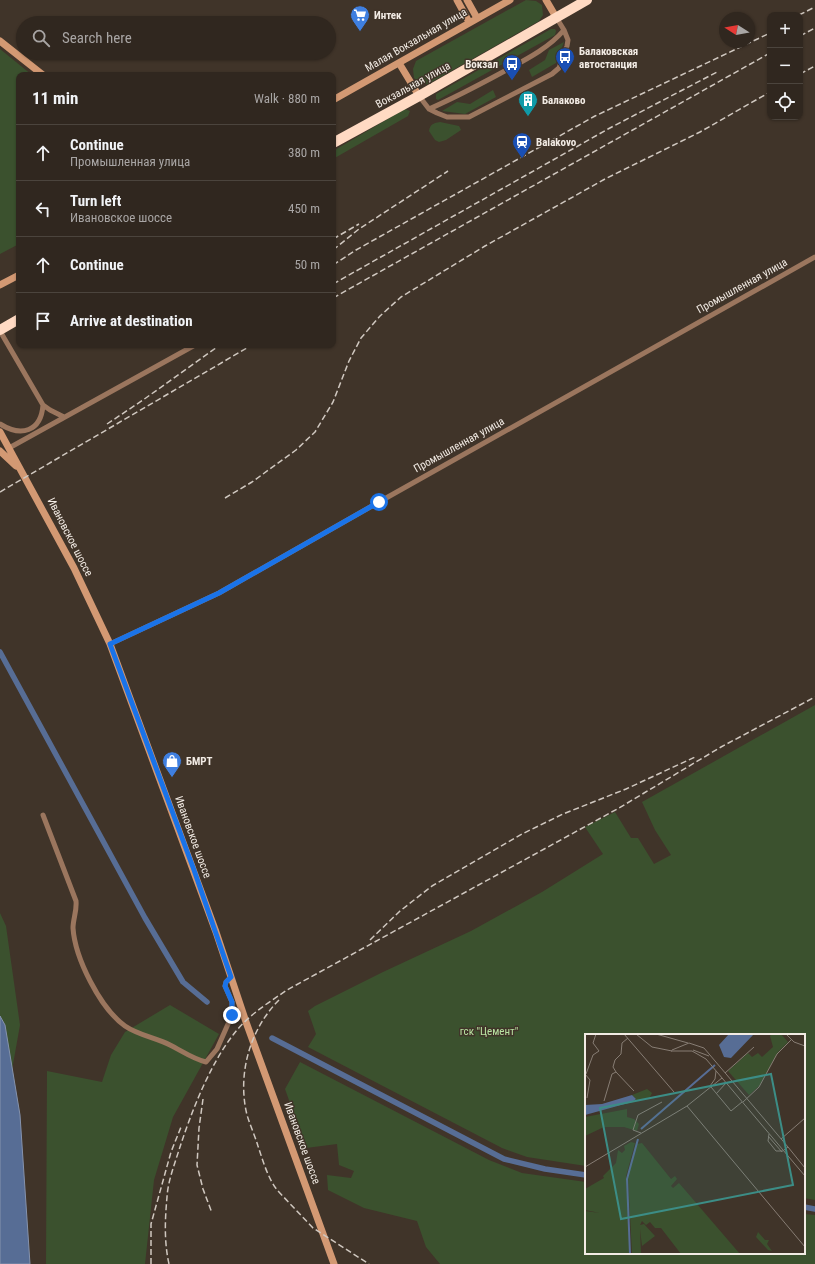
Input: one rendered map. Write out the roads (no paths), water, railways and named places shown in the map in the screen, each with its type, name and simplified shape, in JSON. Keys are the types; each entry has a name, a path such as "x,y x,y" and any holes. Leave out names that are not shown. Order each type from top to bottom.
{"highway":[{"name":"Вокзальная улица","path":"336,141 587,0"},
{"path":"0,331 16,321"}],"street":[{"path":"457,0 470,22"},
{"path":"467,0 477,18"},
{"name":"Малая Вокзальная улица","path":"336,98 510,0"},
{"path":"399,63 418,96 429,108 447,117 469,117 552,74 559,68 568,40 564,30 546,0"},
{"path":"429,108 454,98 525,59 556,39 564,30"},
{"path":"0,41 16,54"},
{"path":"24,60 39,72"},
{"name":"Промышленная улица","path":"110,644 219,593 385,498 815,257"},
{"path":"0,285 16,277"},
{"path":"0,331 43,406 64,417"},
{"path":"9,448 190,348"},
{"path":"0,424 8,429 18,431 29,430 37,425 40,420 43,406"},
{"name":"Ивановское шоссе","path":"0,432 74,568 110,644 176,822 334,1264"},
{"path":"0,451 21,471"},
{"path":"43,815 76,901 77,909 73,927 78,957 103,1005 125,1026 169,1045 197,1060 206,1062 217,1049 232,1015 232,1002 225,986 226,982 231,977"}],"water":[{"path":"0,1016 5,1025 20,1115 30,1264 0,1264"}],"waterway":[{"path":"0,652 145,918 183,982 207,1002"},
{"path":"272,1038 504,1159 545,1169 585,1175"},
{"path":"805,1207 815,1209"}],"railway":[{"path":"803,13 815,7"},
{"path":"803,34 815,28"},
{"path":"336,263 356,250 595,116 767,34"},
{"path":"336,296 767,55"},
{"path":"803,72 815,66"},
{"path":"336,282 608,129 717,72"},
{"path":"225,498 252,482 296,450 315,432 333,402 349,361 361,338 380,316 401,297 485,246 605,179 700,132 767,94"},
{"path":"336,248 359,229 448,171"},
{"path":"336,237 359,224"},
{"path":"107,424 216,348"},
{"path":"0,492 247,348"},
{"path":"169,1264 165,1230 167,1197 170,1179 179,1150 195,1106 216,1061 233,1035 251,1016 287,990 619,808 721,747 815,697"},
{"path":"370,940 400,911 432,886 522,834 563,814 626,789 695,757"},
{"path":"279,1000 260,1024 248,1053 244,1084 244,1099 248,1119 266,1170 278,1191 313,1228 369,1264"},
{"path":"203,1099 199,1128 197,1165 203,1189 212,1213"},
{"path":"151,1264 151,1224 171,1152 181,1127"}],"place":[{"name":"Интек","path":"360,32"},
{"name":"Балаковская автостанция","path":"565,74"},
{"name":"Вокзал","path":"512,81"},
{"name":"Балаково","path":"528,117"},
{"name":"Balakovo","path":"522,159"},
{"name":"БМРТ","path":"172,778"}],"park label":[{"name":"гск \"Цемент\"","path":"489,1031"}]}
